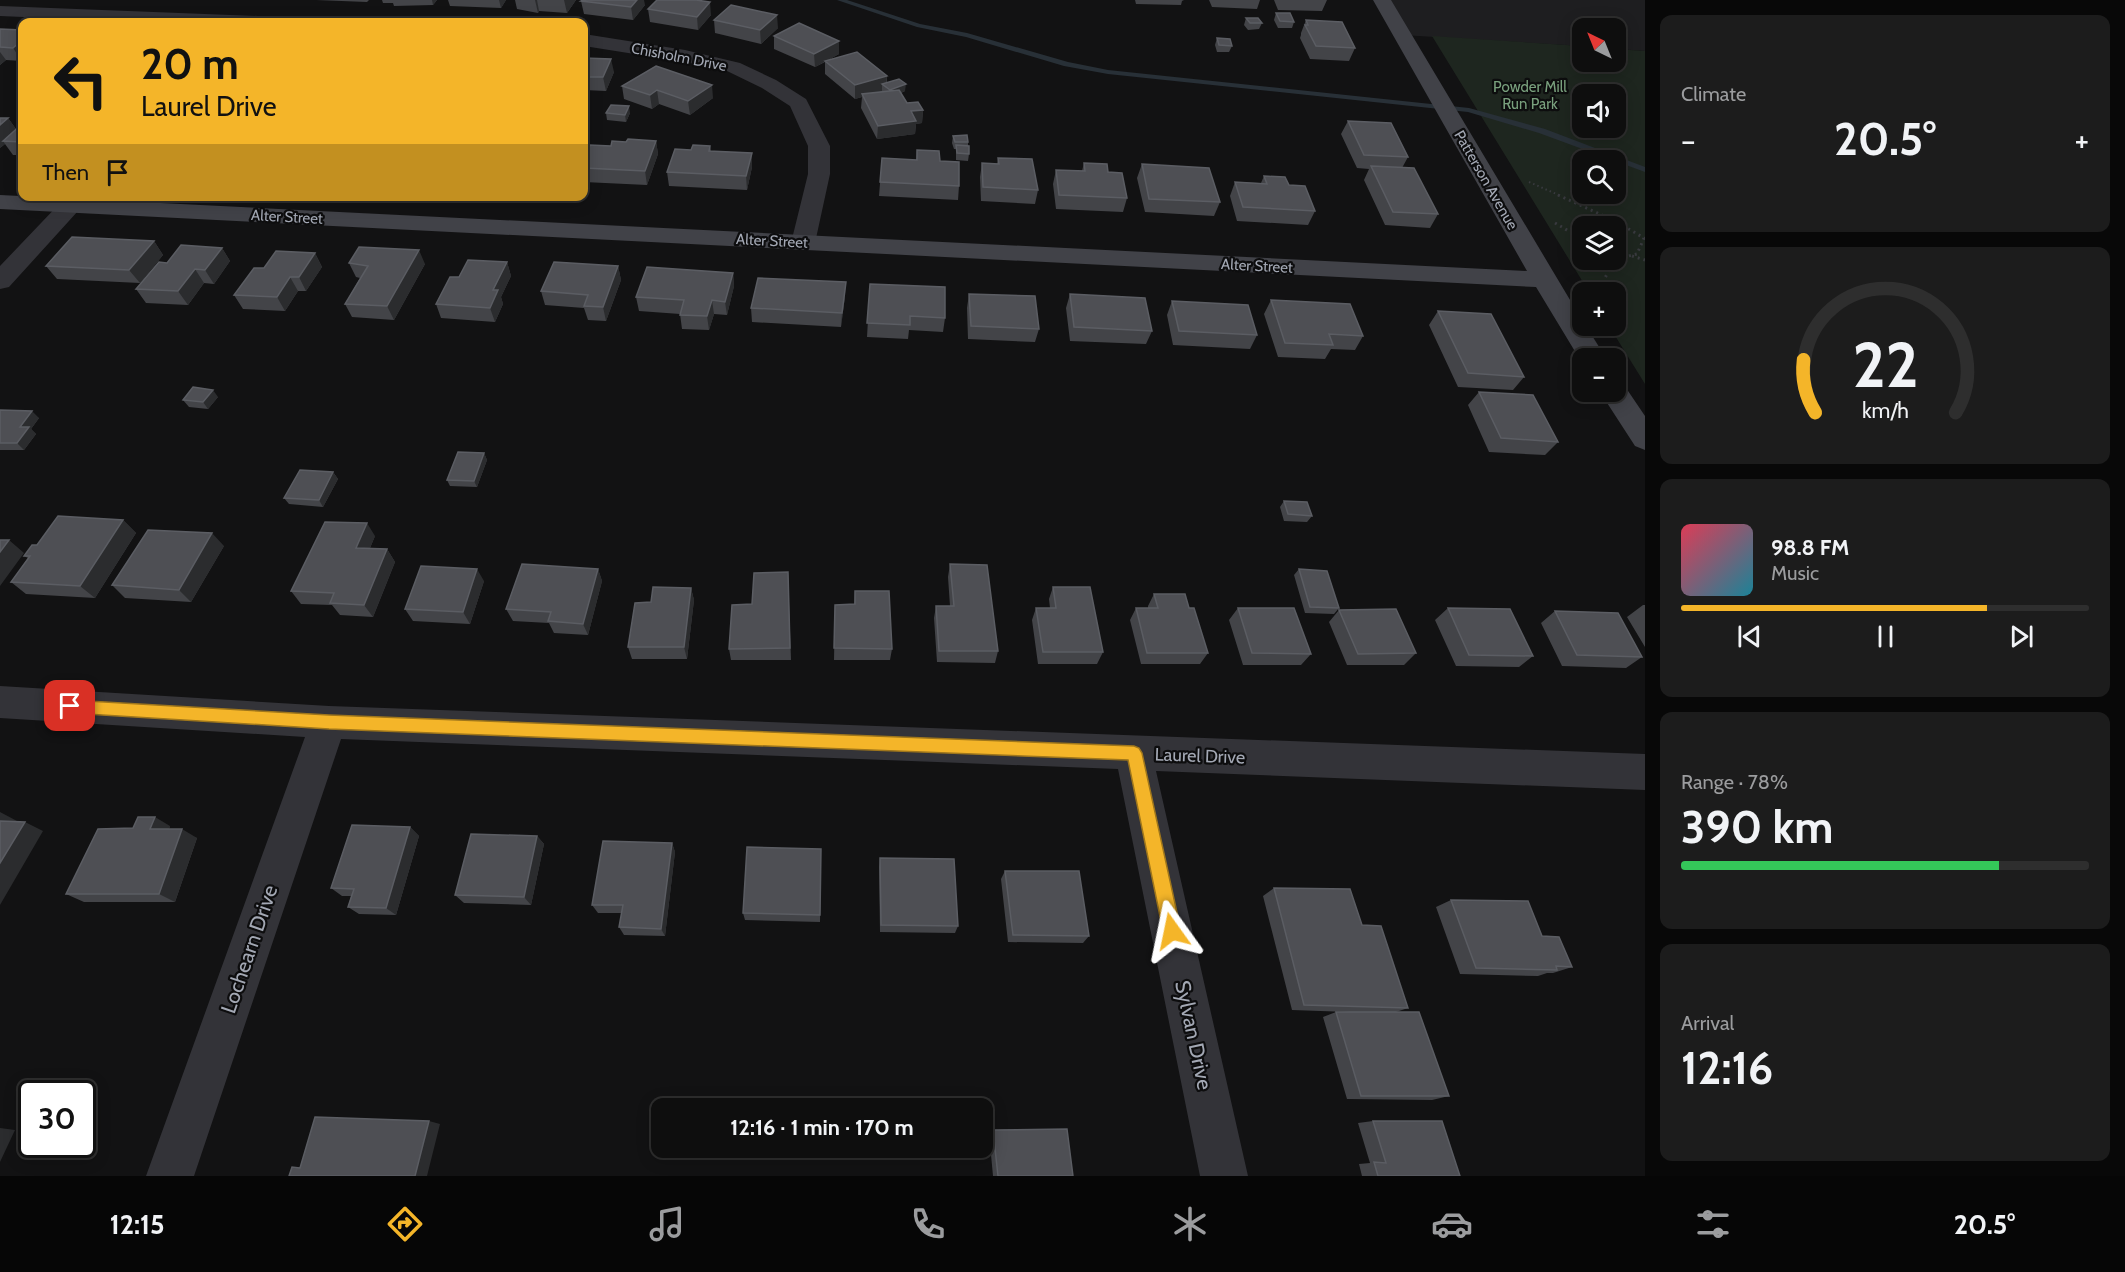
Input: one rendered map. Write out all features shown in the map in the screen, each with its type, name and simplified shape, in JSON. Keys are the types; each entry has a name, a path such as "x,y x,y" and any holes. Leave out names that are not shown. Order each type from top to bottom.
{"street":[{"name":"Patterson Avenue","path":"1382,0 1544,280 1587,348"},
{"path":"0,12 155,18"},
{"name":"Chisholm Drive","path":"588,41 685,56 733,67 769,84 799,103 819,146 819,174 803,243"},
{"name":"Alter Street","path":"0,202 1544,280"},
{"path":"0,281 70,206"},
{"path":"1621,402 1645,439"},
{"name":"Laurel Drive","path":"0,702 329,722 1645,772"},
{"name":"Lochearn Drive","path":"170,1176 329,722"},
{"name":"Sylvan Drive","path":"1134,753 1224,1176"}],"path":[{"path":"1529,182 1615,221 1644,238 1637,254 1626,256"},
{"path":"1555,223 1572,233"},
{"path":"1631,255 1645,260"}],"shaded area":[{"path":"1380,0 1645,0 1645,51 1626,50 1626,18 1572,18 1572,45 1402,35"}],"green space":[{"name":"Powder Mill Run Park","path":"1432,36 1572,45 1572,72 1626,72 1626,50 1645,51 1645,384 1626,353 1626,348 1623,348 1615,336 1626,336 1626,282 1583,282 1576,270 1626,270 1626,216 1572,216 1572,264"}],"building":[{"path":"637,0 631,7 581,1"},
{"path":"657,0 710,2 697,17 648,9"},
{"path":"731,5 777,15 760,30 714,20"},
{"path":"1276,13 1290,13 1294,22 1280,21"},
{"path":"1246,18 1258,18 1262,23 1250,23"},
{"path":"1306,20 1342,22 1355,48 1316,46 1305,25 1308,25"},
{"path":"799,23 839,41 814,54 774,36"},
{"path":"0,29 18,30 18,44 13,48 0,47"},
{"path":"1217,38 1230,39 1232,46 1219,45"},
{"path":"857,52 887,76 855,85 825,61"},
{"path":"588,58 611,59 603,77 588,77"},
{"path":"656,66 712,85 688,101 657,90 650,95 622,86"},
{"path":"899,79 906,84 890,90 882,84"},
{"path":"899,90 907,103 918,102 923,110 911,111 916,121 878,126 862,94"},
{"path":"611,105 629,106 625,115 606,113"},
{"path":"0,118 8,118 0,125"},
{"path":"1348,121 1391,123 1408,157 1364,155"},
{"path":"18,128 18,142 3,141"},
{"path":"967,135 968,142 955,142 953,136"},
{"path":"628,139 656,141 645,171 588,168 590,145 611,146 612,141 626,142"},
{"path":"693,145 710,146 709,151 752,153 746,176 667,172 675,149 691,150"},
{"path":"956,145 969,146 969,154 957,153"},
{"path":"917,150 939,151 940,161 959,162 959,186 880,182 882,158 917,160"},
{"path":"998,158 1032,159 1038,190 983,187 982,163 999,164"},
{"path":"1084,163 1107,164 1108,172 1122,173 1127,198 1059,195 1056,170 1085,171"},
{"path":"1142,164 1209,168 1220,202 1149,199"},
{"path":"1371,166 1414,168 1438,214 1393,212"},
{"path":"1264,176 1285,177 1289,185 1305,186 1315,211 1243,207 1235,182 1267,184"},
{"path":"72,237 154,241 129,270 46,266"},
{"path":"181,245 222,248 205,270 195,269 178,291 136,289 159,262 167,263"},
{"path":"359,247 419,250 387,306 345,304 368,266 349,263"},
{"path":"276,251 315,253 299,277 290,277 277,297 234,295 254,268 264,268"},
{"path":"468,260 507,262 493,290 498,290 490,308 436,304 450,277 459,277"},
{"path":"554,262 618,266 603,307 584,306 588,295 541,291"},
{"path":"647,267 733,273 725,302 712,300 707,316 680,315 684,300 636,297"},
{"path":"758,278 846,282 842,313 751,308"},
{"path":"870,284 945,287 945,318 910,316 910,325 867,323"},
{"path":"969,294 1035,296 1039,329 971,326"},
{"path":"1070,294 1145,298 1152,331 1074,327"},
{"path":"1271,300 1350,304 1363,336 1329,334 1333,345 1285,343"},
{"path":"1172,301 1248,305 1257,335 1179,331"},
{"path":"1438,311 1491,314 1524,377 1468,373"},
{"path":"193,387 213,390 203,402 183,400"},
{"path":"1479,392 1533,395 1558,442 1501,438"},
{"path":"0,410 32,411 20,427 29,427 17,443 0,443"},
{"path":"458,452 484,453 474,481 447,480"},
{"path":"300,470 333,472 319,500 284,498"},
{"path":"1284,501 1307,502 1312,516 1288,514"},
{"path":"58,516 123,520 80,586 11,582 30,556 24,556 32,545 37,545"},
{"path":"325,522 367,523 356,548 387,549 364,605 330,603 334,593 291,591"},
{"path":"148,530 212,533 179,590 112,585"},
{"path":"0,540 9,540 0,552"},
{"path":"522,564 598,569 583,624 548,621 551,612 506,609"},
{"path":"950,564 987,565 998,651 939,651 936,606 954,606"},
{"path":"421,566 477,569 463,612 405,609"},
{"path":"1299,569 1327,571 1339,608 1310,607"},
{"path":"788,572 790,648 729,649 732,605 752,604 754,573"},
{"path":"653,587 691,588 684,647 628,647 635,603 651,602"},
{"path":"1053,587 1090,587 1103,652 1043,652 1036,608 1056,608"},
{"path":"855,591 889,591 892,649 834,648 835,605 855,604"},
{"path":"1154,594 1185,594 1189,608 1194,608 1208,653 1147,653 1136,608 1158,608"},
{"path":"1238,608 1294,608 1311,654 1252,653"},
{"path":"1448,608 1510,609 1533,656 1469,655"},
{"path":"1396,609 1416,653 1358,654 1339,610"},
{"path":"1555,611 1618,613 1642,657 1577,655"},
{"path":"138,817 155,817 150,829 182,829 159,894 66,894 98,829 133,828"},
{"path":"0,821 25,822 0,863"},
{"path":"352,825 410,827 386,908 348,907 354,889 331,888"},
{"path":"471,834 537,836 524,897 455,895"},
{"path":"603,841 672,843 661,929 619,927 623,905 592,905"},
{"path":"747,847 821,849 820,915 743,913"},
{"path":"880,858 954,859 958,926 881,925"},
{"path":"1005,871 1079,871 1089,936 1013,935"},
{"path":"1274,888 1350,889 1362,925 1381,926 1408,1008 1304,1005"},
{"path":"1451,900 1528,901 1542,936 1559,937 1572,967 1556,966 1557,970 1476,968"},
{"path":"1336,1012 1419,1012 1449,1096 1361,1096"},
{"path":"315,1117 429,1121 415,1176 289,1176 292,1167 300,1168"},
{"path":"1373,1121 1442,1121 1460,1176 1378,1176 1374,1162 1386,1163"},
{"path":"1067,1129 1073,1176 998,1176 993,1130"}],"waterway":[{"path":"840,0 919,26 967,35 1067,64 1108,72 1469,110 1542,131 1645,170"}],"route":[{"path":"70,706 329,722 1134,753 1172,931"}]}
